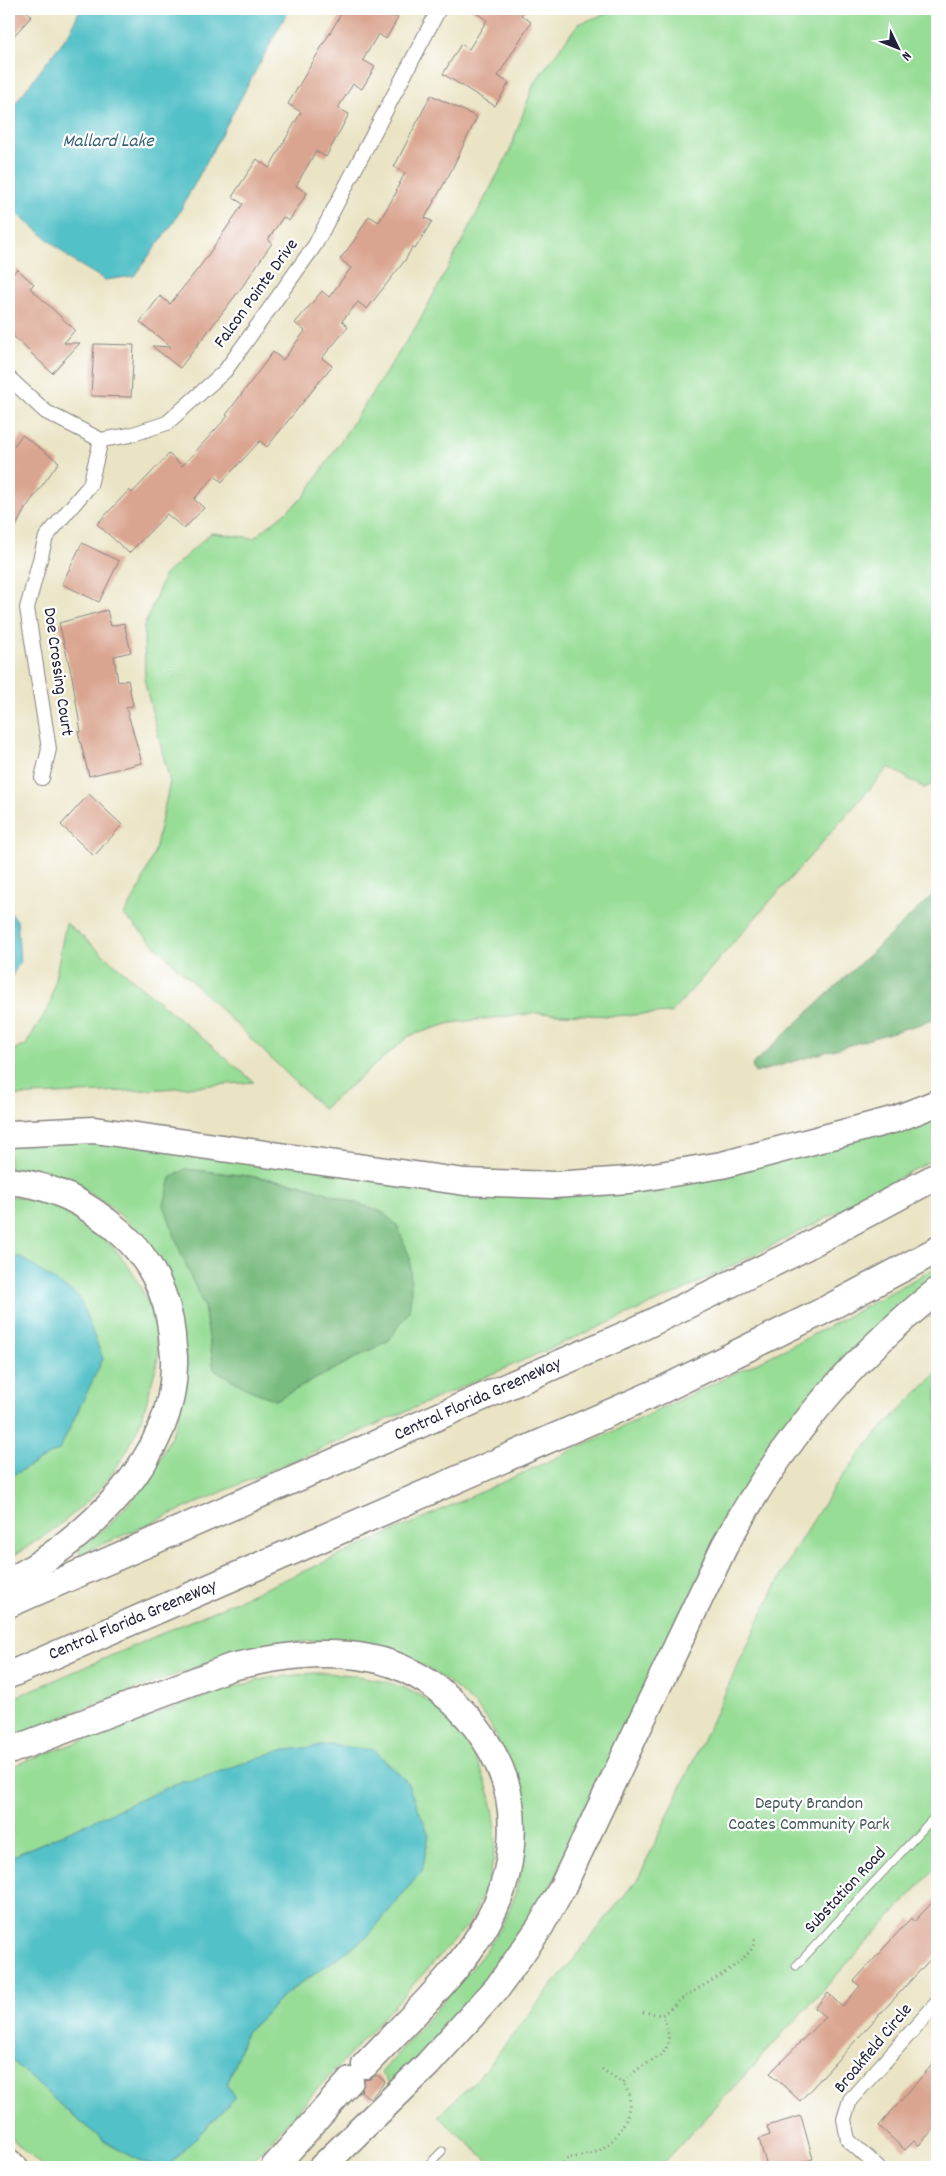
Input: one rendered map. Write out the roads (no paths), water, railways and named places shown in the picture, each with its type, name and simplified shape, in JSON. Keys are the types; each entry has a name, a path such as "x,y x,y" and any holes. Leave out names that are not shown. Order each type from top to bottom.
{"highway":[{"path":"9,1134 94,1130 465,1182 553,1185 629,1180 722,1165 896,1119 937,1103"},
{"name":"Central Florida GreeneWay","path":"9,1604 634,1331 792,1254 937,1176"},
{"path":"9,1181 28,1183 68,1196 96,1211 128,1240 152,1269 165,1301 170,1324 174,1365 169,1400 160,1430 143,1464 121,1494 89,1525 60,1548 9,1582"},
{"name":"Central Florida GreeneWay","path":"9,1675 662,1390 821,1312 937,1250"},
{"path":"322,2167 427,2065 498,1987 520,1957 562,1888 720,1556 751,1498 783,1451 825,1397 856,1363 899,1322 937,1291"},
{"path":"9,1752 231,1668 266,1659 299,1655 348,1655 371,1658 411,1670 463,1711 488,1744 500,1770 509,1797 512,1835 500,1896 483,1932 456,1967 357,2073 274,2167"}],"main road":[{"path":"9,2160 17,2167"}],"street":[{"name":"Falcon Pointe Drive","path":"101,440 130,436 167,423 225,371 315,245 439,9"},
{"path":"9,378 46,412 101,440"},
{"name":"Doe Crossing Court","path":"42,778 49,749 27,608 46,536 90,484 101,440"},
{"name":"Broakfield Circle","path":"878,2167 848,2140 844,2119 850,2100 937,2003"}],"lane":[{"name":"Substation Road","path":"796,1966 937,1814"},
{"path":"426,2167 442,2151"}],"water":[{"name":"Mallard Lake","path":"80,9 289,9 174,222 134,276 105,280 73,261 9,206 9,108 17,101 70,32"},
{"path":"9,911 17,920 20,962 9,981"},
{"path":"20,1257 79,1297 103,1359 59,1450 9,1477 9,1258"},
{"path":"330,1745 374,1750 407,1782 429,1835 422,1871 367,1937 287,1993 246,2032 227,2085 235,2098 167,2167 148,2164 105,2141 62,2106 9,2057 9,1860 11,1857 182,1781 192,1781 278,1751"}],"park label":[{"name":"Deputy Brandon Coates Community Park","path":"809,1814"}]}
